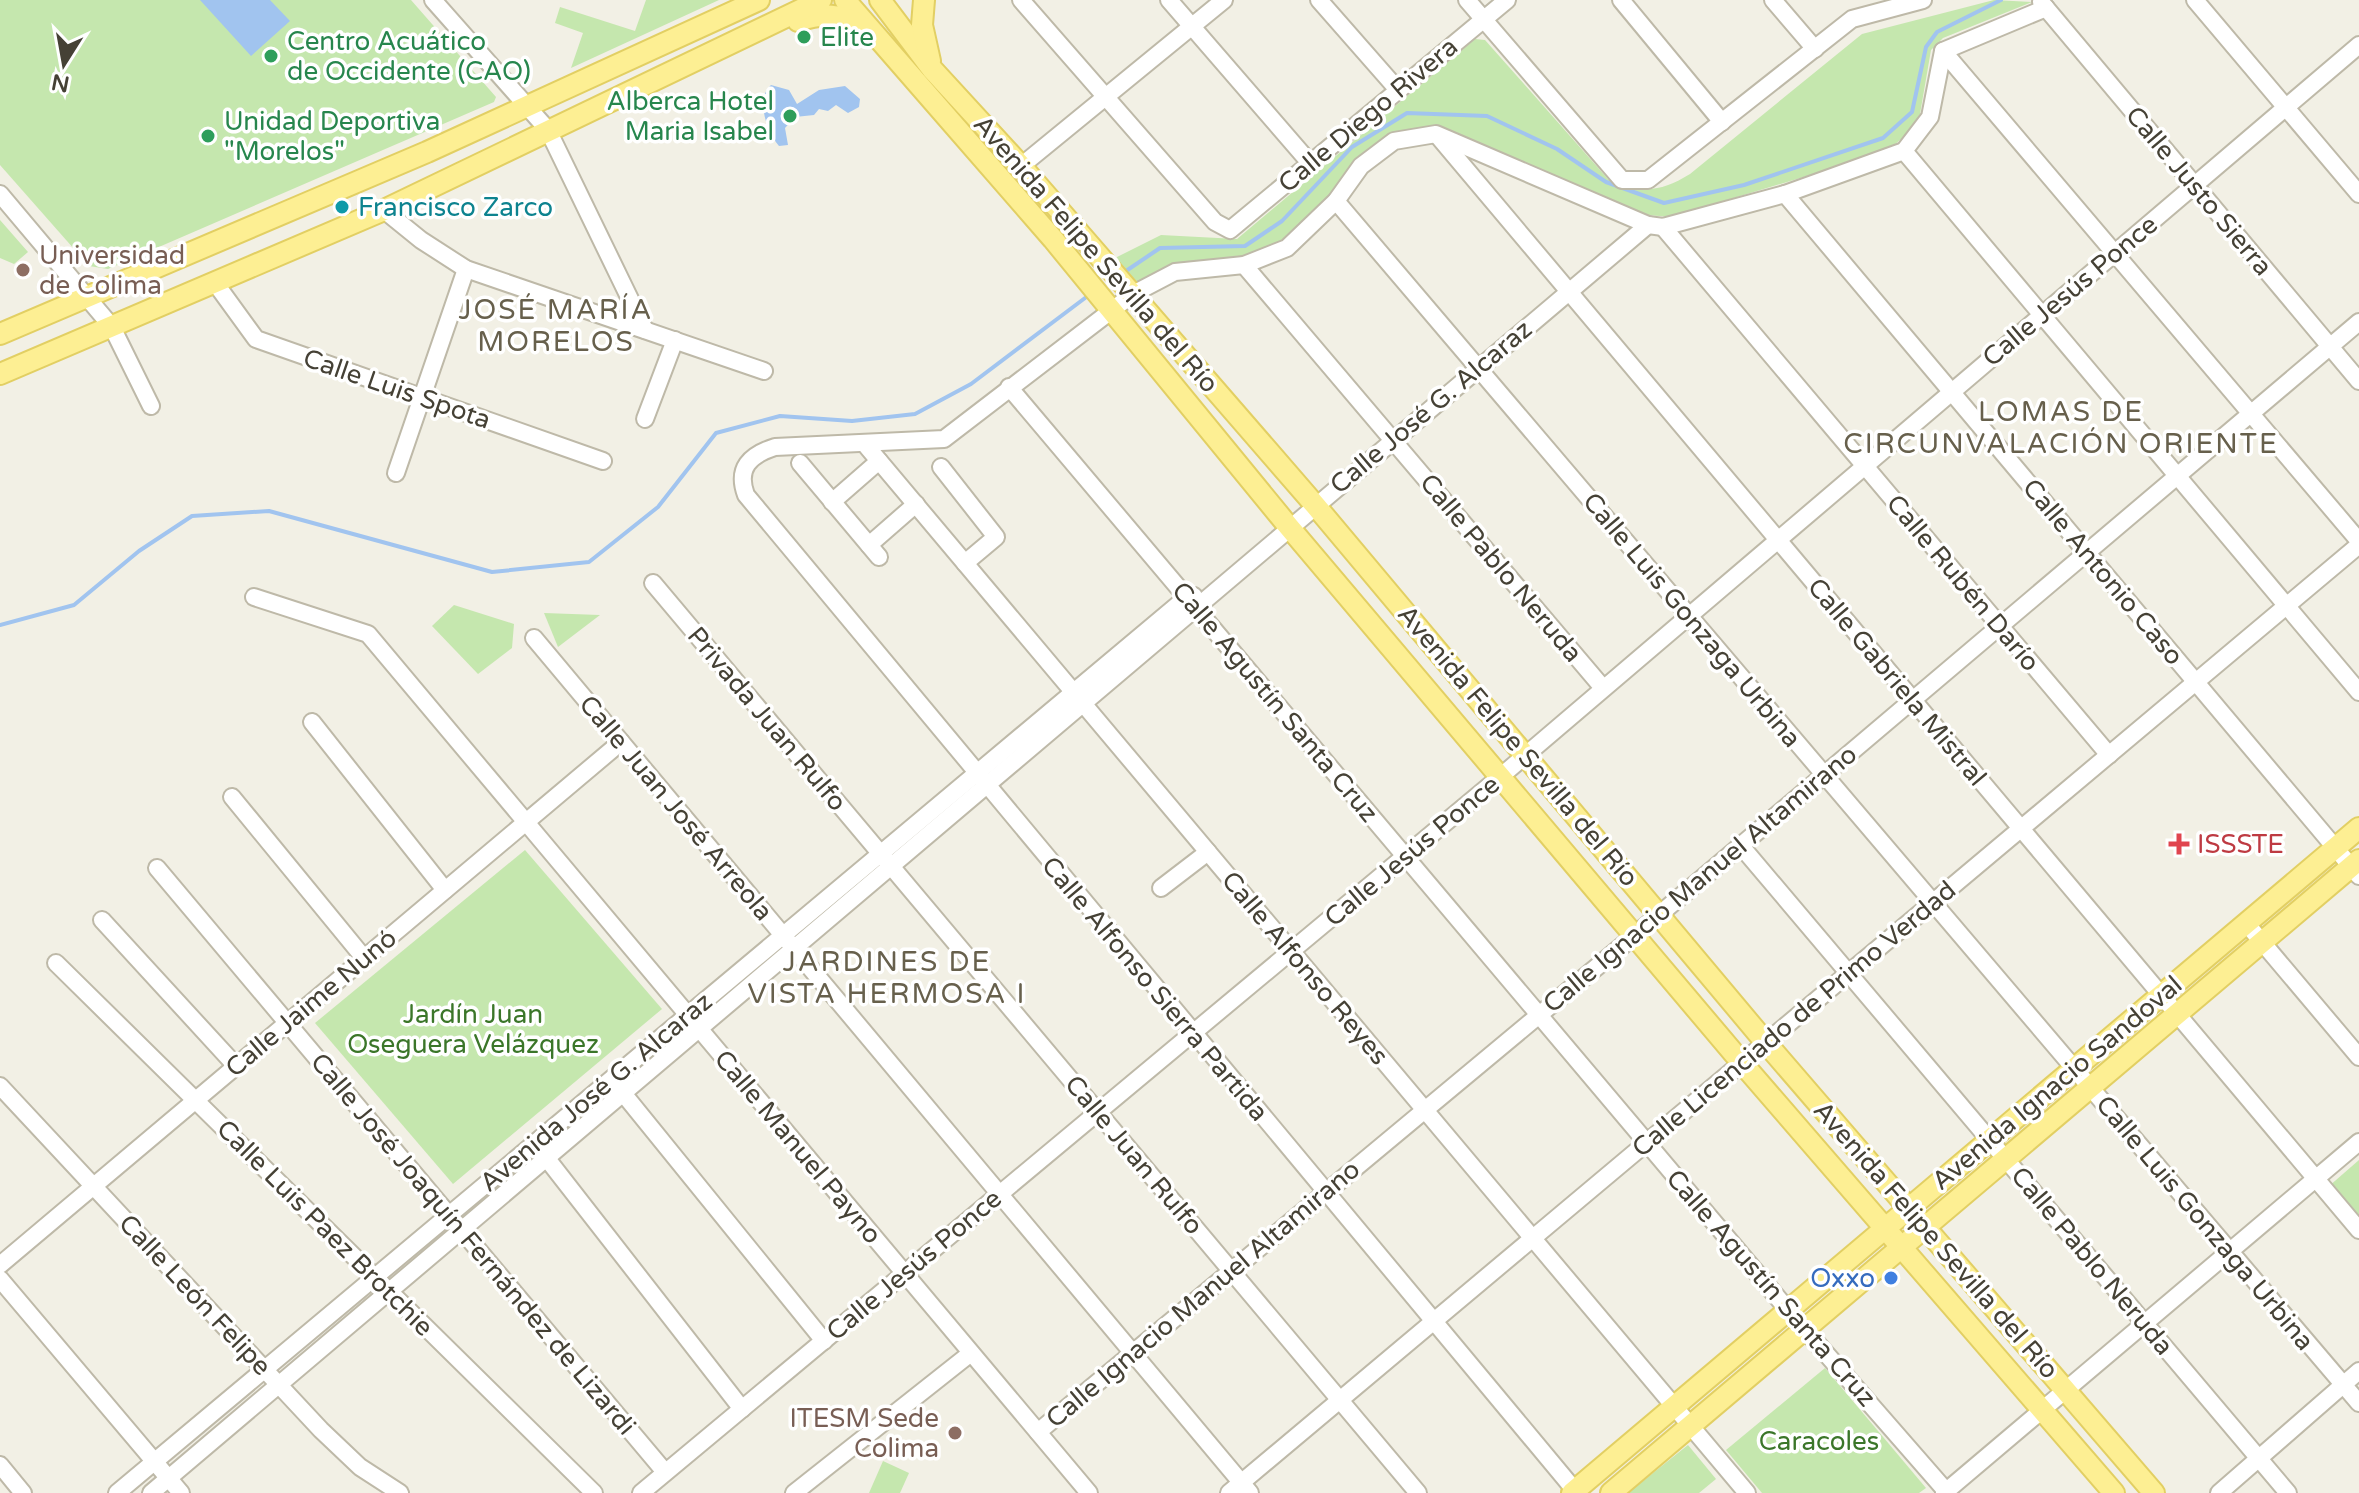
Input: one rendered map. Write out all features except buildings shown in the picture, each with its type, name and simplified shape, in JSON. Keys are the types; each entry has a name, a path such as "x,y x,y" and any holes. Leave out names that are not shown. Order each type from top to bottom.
{"main road":[{"path":"0,334 312,202 759,0"},
{"path":"0,374 384,210 821,0"},
{"name":"Avenida Felipe Sevilla del Río","path":"845,0 1087,279 1289,527 1634,936 2114,1493"},
{"name":"Avenida Felipe Sevilla del Río","path":"880,0 932,69 1021,166 1315,505 1661,913 1767,1044 2154,1493"},
{"path":"924,0 922,25 932,69"},
{"path":"741,38 814,15 850,19 868,30"},
{"path":"312,202 326,234"},
{"name":"Avenida Ignacio Sandoval","path":"1574,1492 2359,828"},
{"name":"Avenida Ignacio Sandoval","path":"1611,1493 2262,942 2356,867"}],"street":[{"path":"433,0 548,130 645,330"},
{"path":"1021,0 1104,98"},
{"path":"1169,0 1310,163"},
{"path":"1021,166 1224,0"},
{"path":"1319,0 1398,90"},
{"path":"1467,0 1622,180 1648,180 1852,19 1914,2"},
{"name":"Calle Diego Rivera","path":"1104,98 1215,222 1230,230 1507,0"},
{"path":"1621,0 1722,122"},
{"path":"1773,0 1815,49"},
{"path":"2195,0 2359,194"},
{"path":"1943,51 2043,4"},
{"name":"Calle Justo Sierra","path":"2043,4 2359,381"},
{"name":"Calle Jesús Ponce","path":"641,1493 1500,777 2359,45"},
{"path":"864,443 944,439 1129,290 1175,272 1244,265 1287,248 1336,201 1361,166 1394,141 1436,134 1656,226 1785,194 1904,151 1930,117 1943,51"},
{"path":"1943,51 2359,543"},
{"name":"Calle Gabriela Mistral","path":"1436,134 2359,1230"},
{"path":"1904,151 2359,692"},
{"path":"0,194 112,327 151,406"},
{"name":"Calle Antonio Caso","path":"1785,194 2335,848 2356,867"},
{"name":"Calle Luis Gonzaga Urbina","path":"1336,201 2359,1403"},
{"path":"384,210 421,240 466,269 764,371"},
{"name":"Calle José G. Alcaraz","path":"1191,603 1215,590 1569,292 1656,226"},
{"name":"Calle Rubén Darío","path":"1656,226 2109,755"},
{"name":"Calle Pablo Neruda","path":"1244,265 1603,688"},
{"path":"396,473 466,269"},
{"name":"Calle Luis Spota","path":"216,284 256,339 603,461"},
{"name":"Calle Ignacio Manuel Altamirano","path":"1038,1432 1634,936 2359,322"},
{"path":"645,419 675,340"},
{"name":"Calle Agustín Santa Cruz","path":"1009,387 1945,1492"},
{"name":"Calle Alfonso Reyes","path":"864,443 1747,1493"},
{"name":"Calle Alfonso Sierra Partida","path":"864,443 775,447 759,452 745,463 741,480 746,495 1574,1492"},
{"path":"832,502 879,461"},
{"path":"800,463 874,551 916,504"},
{"path":"941,467 996,537 965,563"},
{"name":"Calle Licenciado de Primo Verdad","path":"1240,1490 1433,1321 1767,1044 2359,543"},
{"name":"Privada Juan Rulfo","path":"653,583 885,860"},
{"name":"Calle Manuel Payno","path":"254,597 368,634 1089,1493"},
{"name":"Avenida José G. Alcaraz","path":"117,1493 687,1016 788,942 1191,603"},
{"name":"Calle Juan José Arreola","path":"534,638 1133,1353 1240,1490"},
{"path":"312,722 445,890"},
{"name":"Calle Jaime Nunó","path":"0,1265 621,742"},
{"path":"232,797 364,958"},
{"name":"Calle Pablo Neruda","path":"1741,846 2288,1493"},
{"path":"1161,888 1208,852"},
{"name":"Calle Juan Rulfo","path":"885,860 1418,1493"},
{"name":"Calle José Joaquín Fernández de Lizardi","path":"157,868 665,1472"},
{"path":"102,920 236,1066"},
{"path":"2246,923 2359,1057"},
{"name":"Avenida José G. Alcaraz","path":"151,1493 699,1029 788,942"},
{"name":"Calle Luis Paez Brotchie","path":"56,963 594,1493"},
{"path":"612,1079 824,1341"},
{"name":"Calle León Felipe","path":"0,1086 278,1385 360,1467 400,1493"},
{"path":"1945,1492 2359,1142"},
{"path":"534,1143 742,1409"},
{"path":"0,1279 181,1493"},
{"path":"794,1493 971,1353"},
{"path":"2219,1493 2359,1371"},
{"path":"0,1465 23,1493"}],"green space":[{"name":"Unidad Deportiva \"Morelos\"","path":"0,0 411,0 496,97 494,102 108,269 89,266 0,165"},
{"path":"646,0 719,0 571,68 583,33 555,23 560,7 635,31"},
{"path":"1994,0 2032,2 1943,38 1931,50 1920,114 1907,134 1886,152 1671,217 1647,215 1436,127 1397,131 1357,162 1328,201 1282,243 1242,259 1137,285 1113,259 1161,235 1237,239 1475,39 1485,40 1608,179 1631,187 1650,189 1669,185 1690,174 1862,34"},
{"path":"0,220 28,252 14,264 0,258"},
{"path":"454,605 514,624 512,648 478,674 432,626"},
{"path":"544,613 600,615 558,647"},
{"name":"Jardín Juan Oseguera Velázquez","path":"525,850 662,1009 453,1184 315,1023"},
{"path":"2359,1160 2359,1224 2328,1187"},
{"name":"Caracoles","path":"1825,1368 1926,1488 1919,1493 1762,1493 1726,1450"},
{"path":"1688,1445 1716,1479 1699,1493 1628,1493"},
{"path":"883,1461 909,1473 900,1493 869,1493"}],"water":[{"path":"200,0 270,0 290,21 251,56"},
{"name":"Alberca Hotel Maria Isabel","path":"771,85 789,90 797,104 819,90 845,86 860,99 859,107 848,113 836,105 828,111 819,109 814,115 795,117 785,128 788,145 779,146 764,116 764,98"}],"waterway":[{"path":"1123,273 1160,248 1245,246 1282,221 1352,147 1407,113 1487,116 1557,149 1606,182 1664,203 1744,185 1883,138 1912,112 1926,47 1937,32 2001,0"},
{"path":"0,625 74,605 139,551 192,516 269,511 492,572 589,562 658,507 716,433 780,416 852,421 915,414 971,384 1089,295"}],"place":[{"name":"Elite","path":"804,37"},
{"name":"Centro Acuático de Occidente (CAO)","path":"271,56"},
{"name":"Alberca Hotel Maria Isabel","path":"790,116"},
{"name":"Unidad Deportiva \"Morelos\"","path":"208,136"},
{"name":"Francisco Zarco","path":"342,207"},
{"name":"Universidad de Colima","path":"23,270"},
{"name":"ISSSTE","path":"2179,844"},
{"name":"Oxxo","path":"1891,1278"},
{"name":"ITESM Sede Colima","path":"955,1433"}],"district":[{"name":"JOSÉ MARÍA MORELOS","path":"556,326"},
{"name":"LOMAS DE CIRCUNVALACIÓN ORIENTE","path":"2061,428"},
{"name":"JARDINES DE VISTA HERMOSA I","path":"887,978"}]}
